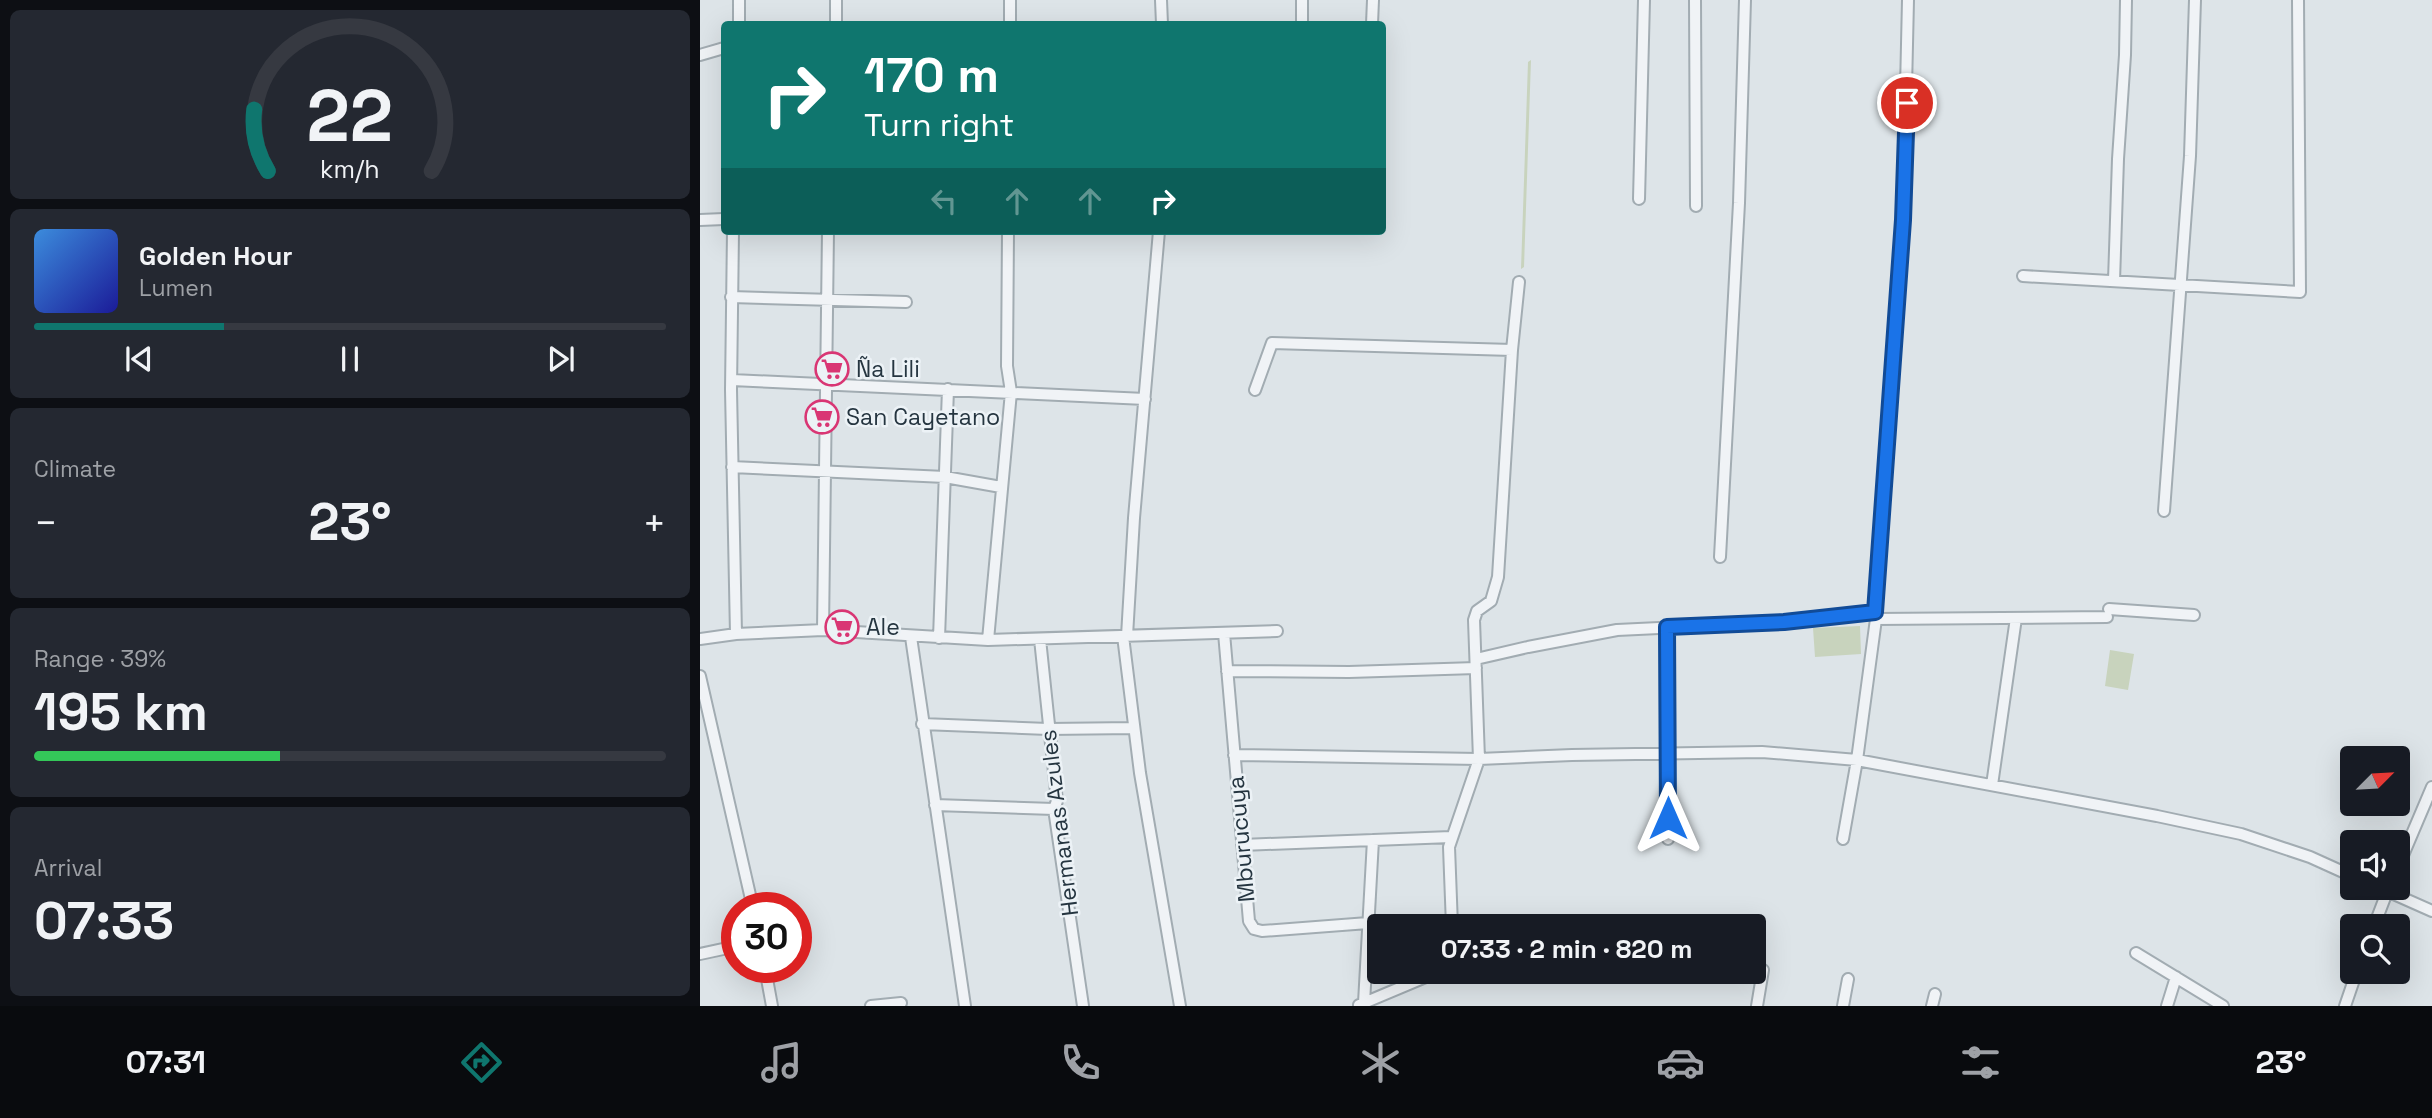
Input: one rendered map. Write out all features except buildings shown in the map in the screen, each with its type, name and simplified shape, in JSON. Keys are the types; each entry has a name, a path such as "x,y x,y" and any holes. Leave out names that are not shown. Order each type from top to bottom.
{"street":[{"path":"739,0 739,21"},
{"path":"836,0 836,21"},
{"path":"1010,0 1010,21"},
{"path":"1161,0 1162,21"},
{"path":"1302,0 1302,21"},
{"path":"1372,21 1373,0"},
{"path":"1639,199 1644,0"},
{"path":"1695,0 1696,206"},
{"path":"1720,557 1739,203 1745,0"},
{"path":"1843,839 1857,760 1876,615 1903,220 1908,0"},
{"path":"2114,281 2126,0"},
{"path":"2164,511 2190,156 2195,0"},
{"path":"2023,276 2300,292 2298,0"},
{"path":"700,55 721,49"},
{"path":"700,219 721,219"},
{"path":"733,235 732,467 736,634"},
{"path":"823,630 828,235"},
{"path":"988,640 1011,392 1007,366 1008,235"},
{"path":"1160,235 1125,636 1134,727 1180,1006"},
{"path":"1452,914 1451,837 1479,759 1474,620 1476,613 1491,601 1498,578 1512,350 1519,282"},
{"path":"731,297 906,302"},
{"path":"1255,390 1272,342 1512,350"},
{"path":"732,380 1145,399"},
{"path":"939,638 948,389"},
{"path":"732,467 945,477 1001,487"},
{"path":"1227,671 1349,673 1476,664 1617,630 1667,627 1876,615 2016,618 2108,613 2194,615"},
{"path":"1992,785 2016,618"},
{"path":"1667,627 1668,839"},
{"path":"700,639 736,634 823,630 988,640 1277,631"},
{"name":"Mburucuya","path":"1224,633 1247,915 1254,929 1262,931 1367,923"},
{"path":"911,636 965,1006"},
{"name":"Hermanas Azules","path":"1040,639 1057,801 1054,809 1083,1006"},
{"path":"700,676 748,892"},
{"path":"922,724 1048,729 1134,727"},
{"path":"1234,755 1479,759 1762,752 1857,760 2241,834 2340,871"},
{"path":"2410,839 2432,787"},
{"path":"935,805 1054,809"},
{"path":"1241,845 1451,837"},
{"path":"1369,914 1373,840"},
{"path":"2410,900 2432,911"},
{"path":"1367,935 1361,1005 1410,984"},
{"path":"700,954 721,949"},
{"path":"2136,953 2223,1006"},
{"path":"2167,1006 2176,977"},
{"path":"1843,1006 1848,979"},
{"path":"768,983 772,1006"},
{"path":"1757,1006 1761,984"},
{"path":"2345,1006 2353,984"},
{"path":"1933,1006 1935,994"},
{"path":"871,1006 901,1003"}],"green space":[{"path":"1531,60 1524,267 1521,269 1528,62"},
{"path":"1860,626 1861,654 1815,657 1813,628"},
{"path":"2110,650 2134,654 2128,690 2105,686"}],"place":[{"name":"Ña Lili","path":"832,369"},
{"name":"San Cayetano","path":"822,417"},
{"name":"Ale","path":"842,627"}],"route":[{"path":"1668,818 1667,627 1784,622 1875,612 1903,220 1907,103"}]}
